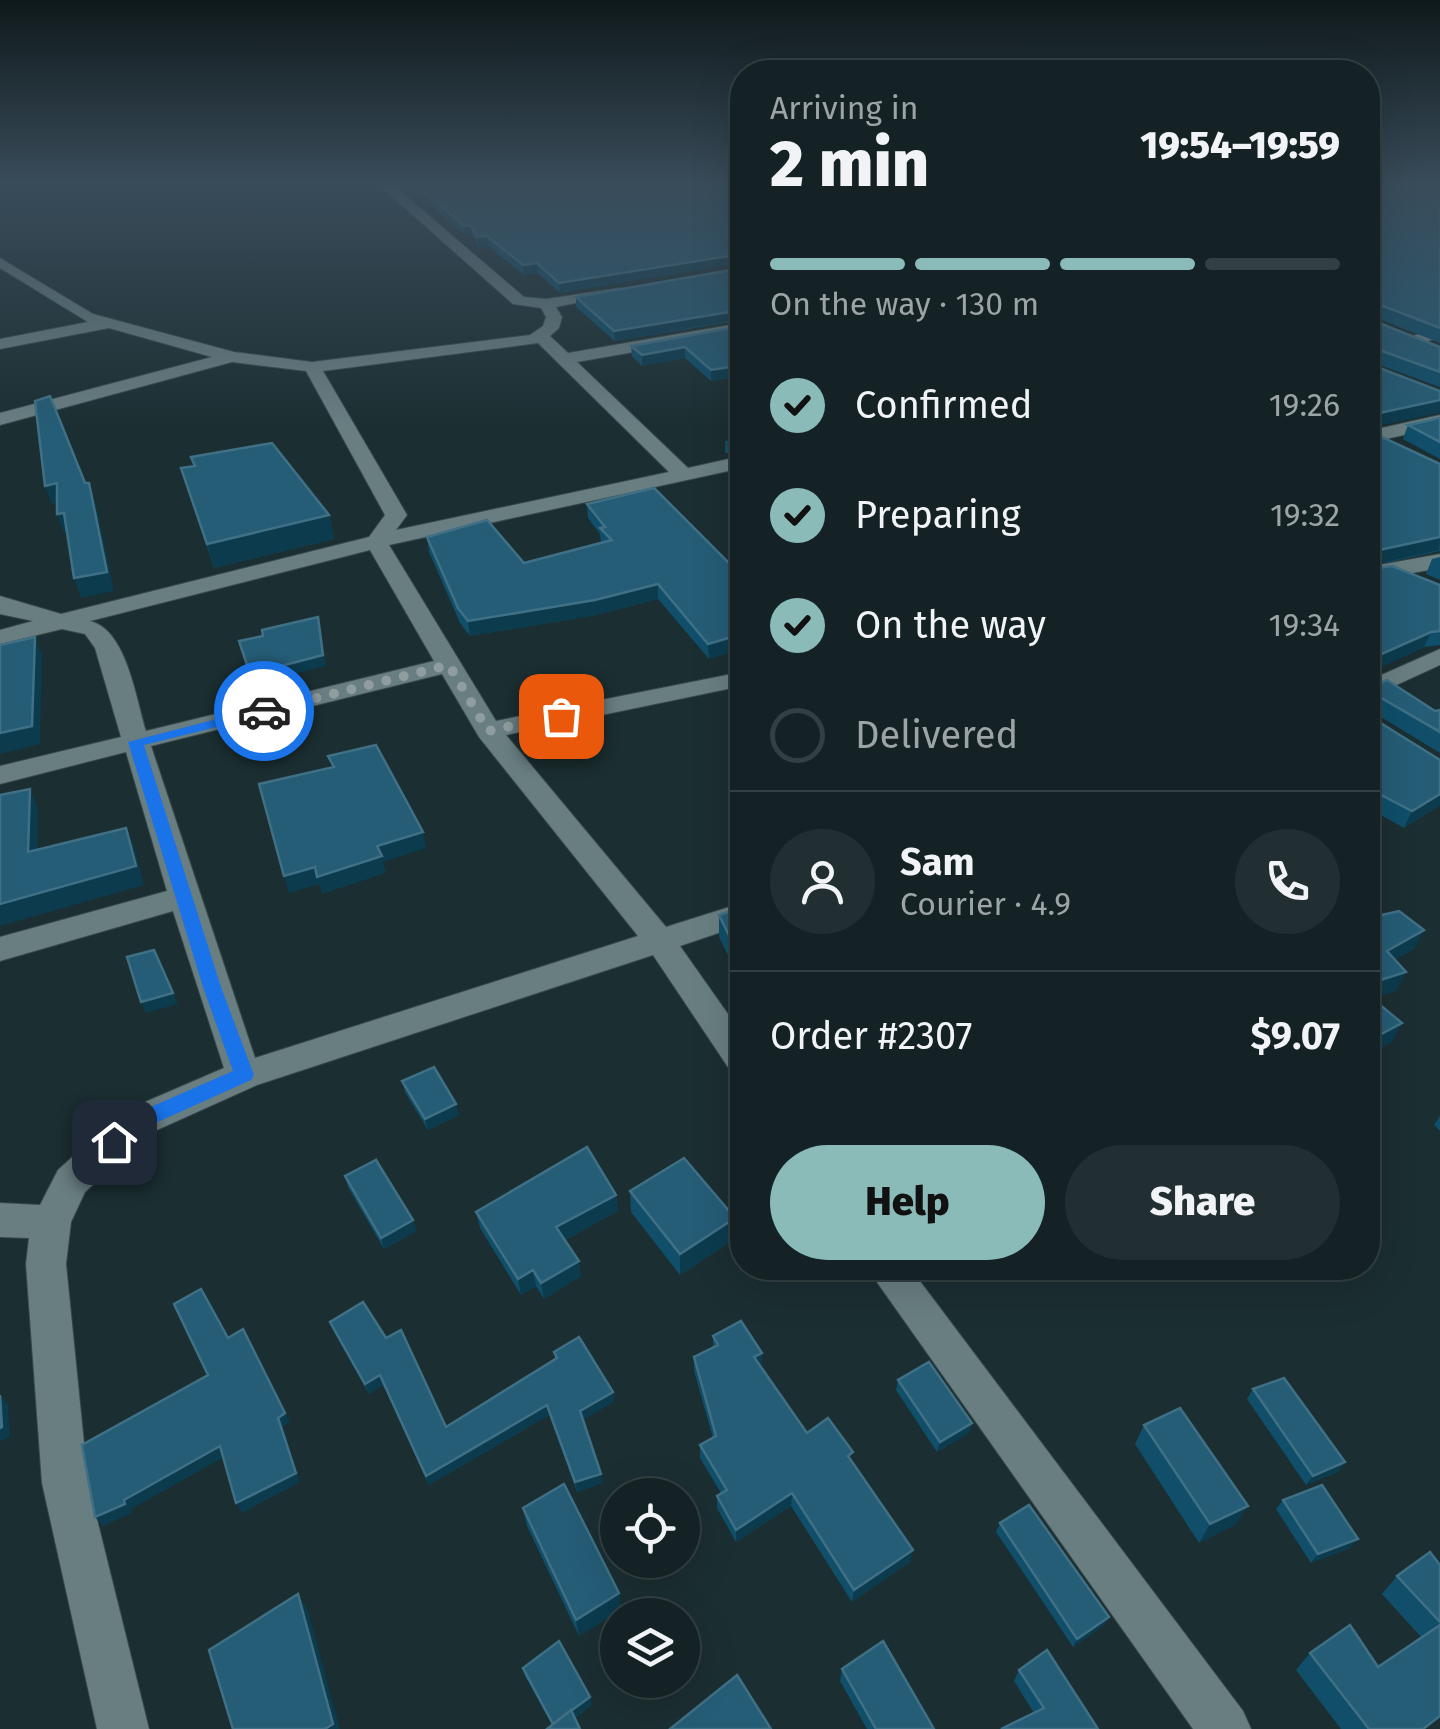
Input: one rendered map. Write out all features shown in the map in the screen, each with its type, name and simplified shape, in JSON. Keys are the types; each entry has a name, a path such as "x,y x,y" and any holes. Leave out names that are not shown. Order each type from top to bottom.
{"street":[{"path":"6,266 87,317 232,356 312,367 540,336 550,328 554,317 546,304"},
{"path":"477,266 519,302 546,304 640,287"},
{"path":"0,344 110,323"},
{"path":"564,359 730,330"},
{"path":"1390,331 1440,353"},
{"path":"1380,352 1440,332"},
{"path":"540,336 684,474"},
{"path":"0,419 232,356"},
{"path":"312,367 396,515 376,542"},
{"path":"1380,434 1440,421"},
{"path":"1380,441 1406,453"},
{"path":"0,637 376,542 730,465"},
{"path":"376,542 488,731 660,941 730,1043"},
{"path":"1380,572 1440,560"},
{"path":"1380,573 1423,585"},
{"path":"0,602 2,607 93,629 107,648 244,1075"},
{"path":"1380,684 1440,656"},
{"path":"0,774 449,665"},
{"path":"488,731 730,681"},
{"path":"0,948 184,897"},
{"path":"123,1729 64,1483 46,1264 51,1222 71,1181 135,1123 244,1075 730,918"},
{"path":"0,1220 51,1222"},
{"path":"895,1280 1225,1729"}],"building":[{"path":"540,266 668,266 559,283"},
{"path":"1380,266 1440,266 1440,328 1380,305"},
{"path":"730,270 730,312 614,331 576,297"},
{"path":"1380,323 1440,347 1440,372 1380,350"},
{"path":"730,328 730,367 711,370 685,347 642,355 631,346"},
{"path":"1380,368 1440,391 1440,400 1380,413"},
{"path":"50,396 85,483 89,483 107,572 74,578 64,513 57,514 57,483 45,486 35,401"},
{"path":"1440,418 1440,442 1408,425"},
{"path":"1380,436 1440,464 1440,537 1380,550"},
{"path":"272,443 329,515 207,544 181,468 195,466 191,457"},
{"path":"654,488 730,564 730,638 708,644 658,584 595,600 468,621 458,608 427,537 487,520 524,563 612,540 600,528 605,527 587,504"},
{"path":"1392,566 1440,585 1440,631 1380,655 1380,568"},
{"path":"318,617 323,655 250,674 239,641 263,636 262,630"},
{"path":"35,637 32,726 0,733 0,645"},
{"path":"1387,680 1435,711 1440,710 1440,732 1380,697 1380,683"},
{"path":"1380,723 1440,760 1440,794 1412,811 1380,794"},
{"path":"376,745 423,832 377,846 382,856 317,877 315,867 284,876 259,784 334,767 328,756"},
{"path":"30,789 28,852 126,828 136,866 0,904 0,795"},
{"path":"730,911 730,937 719,915"},
{"path":"1399,911 1424,930 1387,951 1406,972 1380,980 1380,915"},
{"path":"154,950 173,993 141,1002 127,957"},
{"path":"1380,1005 1402,1023 1380,1035"},
{"path":"434,1067 456,1104 425,1119 402,1081"},
{"path":"587,1147 616,1195 556,1227 579,1261 541,1283 533,1270 518,1279 476,1212"},
{"path":"684,1158 730,1212 730,1221 680,1254 630,1191"},
{"path":"376,1160 413,1220 381,1238 345,1176"},
{"path":"201,1289 228,1338 243,1329 285,1413 278,1418 296,1473 236,1503 220,1446 124,1500 125,1504 95,1517 82,1445 208,1375 174,1304"},
{"path":"363,1302 386,1338 401,1330 446,1427 557,1358 554,1352 579,1337 613,1392 580,1411 601,1474 575,1482 547,1405 426,1476 380,1375 365,1384 330,1322"},
{"path":"741,1321 762,1353 754,1357 807,1433 828,1418 853,1452 848,1456 913,1550 854,1590 792,1493 736,1530 717,1496 727,1490 700,1445 716,1436 694,1357 718,1345 713,1336"},
{"path":"929,1362 972,1423 940,1442 898,1380"},
{"path":"1284,1378 1345,1462 1313,1476 1253,1389"},
{"path":"1180,1408 1248,1506 1210,1524 1144,1425"},
{"path":"564,1484 600,1555 600,1578 611,1578 619,1593 600,1598 600,1605 576,1620 523,1508"},
{"path":"1322,1485 1358,1539 1318,1554 1283,1500"},
{"path":"1029,1505 1109,1617 1077,1639 1000,1523"},
{"path":"1430,1552 1440,1565 1440,1622 1397,1576"},
{"path":"298,1594 333,1724 325,1729 233,1729 209,1650"},
{"path":"1350,1625 1378,1667 1440,1625 1440,1716 1423,1729 1369,1729 1310,1653"},
{"path":"559,1641 590,1697 553,1724 523,1668"},
{"path":"883,1641 934,1729 876,1729 842,1669"},
{"path":"1047,1650 1098,1729 1001,1729 1044,1708 1019,1670"},
{"path":"737,1675 771,1729 670,1729"},
{"path":"571,1710 580,1729 547,1729"}],"way so far":[{"path":"264,711 449,665 488,731 561,716"}],"route":[{"path":"114,1142 135,1123 244,1075 212,987 136,742 264,711"}]}
